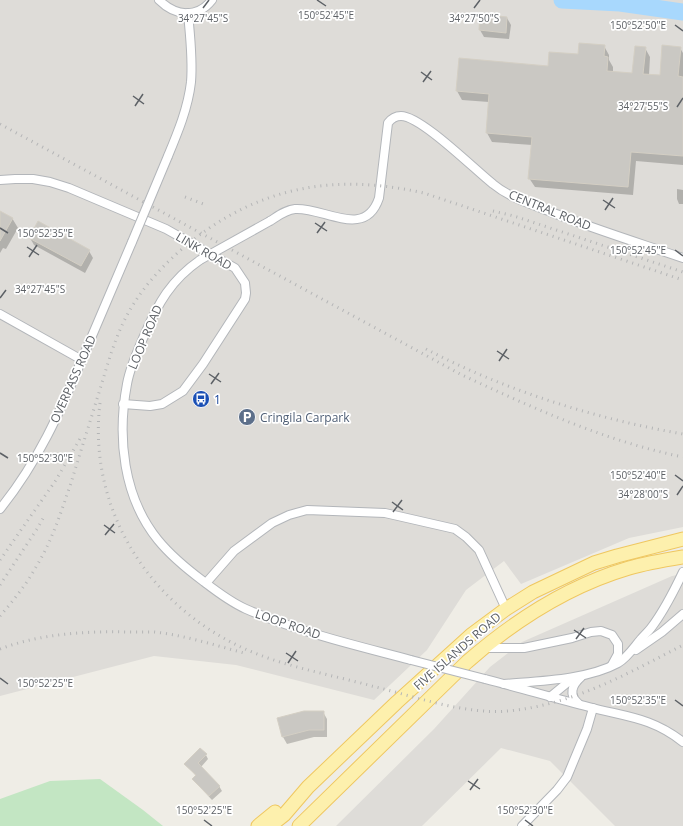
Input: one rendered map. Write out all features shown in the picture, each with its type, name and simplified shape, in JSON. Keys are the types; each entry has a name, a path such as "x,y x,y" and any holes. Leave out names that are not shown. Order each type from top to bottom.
{"main road":[{"name":"FIVE ISLANDS ROAD","path":"270,826 284,814 308,787 397,702 472,635 506,609 533,592 594,563 683,539"},
{"name":"FIVE ISLANDS ROAD","path":"299,826 482,649 529,615 569,591 595,579 630,568 683,557"},
{"path":"258,826 308,787"}],"street":[{"path":"160,0 172,10 188,13 196,12 204,8 212,0"},
{"name":"OVERPASS ROAD","path":"0,509 29,469 63,406 168,156 186,106 191,82 192,58 188,13"},
{"name":"CENTRAL ROAD","path":"391,119 401,116 413,120 462,156 495,186 512,196 582,224 683,258"},
{"name":"LOOP ROAD","path":"391,119 387,128 379,198 374,208 364,218 352,220 313,211 296,209 282,213 200,260 171,285 154,311 134,360 123,404 123,452 134,497 147,524 158,540 188,570 206,584 244,608 312,633 580,705 648,721 683,742"},
{"name":"LINK ROAD","path":"0,180 15,178 33,179 50,182 69,188 166,229 235,268 243,278 246,288 245,299 203,364 183,391 162,404 150,406 123,404"},
{"path":"0,314 82,360"},
{"path":"206,584 234,552 272,523 289,515 307,510 385,514 455,529 466,536 479,550 506,609"},
{"name":"LOOP ROAD","path":"504,684 585,675 622,660 653,626 670,599 683,572"},
{"path":"642,637 667,626 680,617"},
{"path":"622,660 662,632 680,617"},
{"path":"482,649 524,648 601,631 612,635 618,644 618,654 610,666"},
{"path":"550,697 567,683 585,675"},
{"path":"580,705 573,698 572,691 575,684 585,675"},
{"path":"522,826 557,790 567,777 585,735 593,708"}],"shaded area":[{"path":"0,0 683,0 683,527 629,538 521,584 504,561 466,590 427,650 374,700 236,665 154,656 0,696"},
{"path":"683,574 683,826 615,826 550,761 501,748 422,826 336,826 434,729 490,667 522,642 672,576"}],"green space":[{"path":"100,779 163,826 0,826 0,799 50,781"}],"building":[{"path":"480,14 507,17 506,33 479,30"},
{"path":"579,43 605,45 604,56 608,57 607,71 632,73 635,46 646,47 643,74 660,75 662,45 681,47 678,76 683,77 683,156 631,152 628,187 528,179 532,137 486,133 489,94 456,91 459,58 548,66 549,52 578,54"},
{"path":"0,211 13,218 0,241"},
{"path":"38,221 90,250 81,266 29,238"},
{"path":"304,711 324,711 324,730 309,730 282,737 277,718"},
{"path":"200,748 207,754 198,763 220,786 209,796 192,779 196,775 184,764"}],"waterway":[{"path":"562,0 620,3 683,12"}],"railway":[{"path":"0,124 462,375 543,411 598,433 683,457"},
{"path":"0,616 28,580 42,557 51,537 71,483 112,349 120,329 135,302 160,270 191,241 225,218 242,209 264,199 287,192 309,188 354,184 400,188 424,193 683,280"},
{"path":"185,197 206,205"},
{"path":"493,211 514,216 683,272"},
{"path":"426,349 487,377 551,401 617,420 683,434"},
{"path":"100,403 99,440 103,475 113,510 127,542 147,572 170,598 198,622 229,641 246,649 299,668 440,704 475,710 508,711 532,708 577,695 620,677 683,645"},
{"path":"0,560 56,480 81,437"},
{"path":"0,585 45,515"},
{"path":"0,649 31,640 62,634 95,632 154,632 188,638 244,653"}],"place":[{"name":"1","path":"201,399"},
{"name":"Cringila Carpark","path":"247,417"}]}
